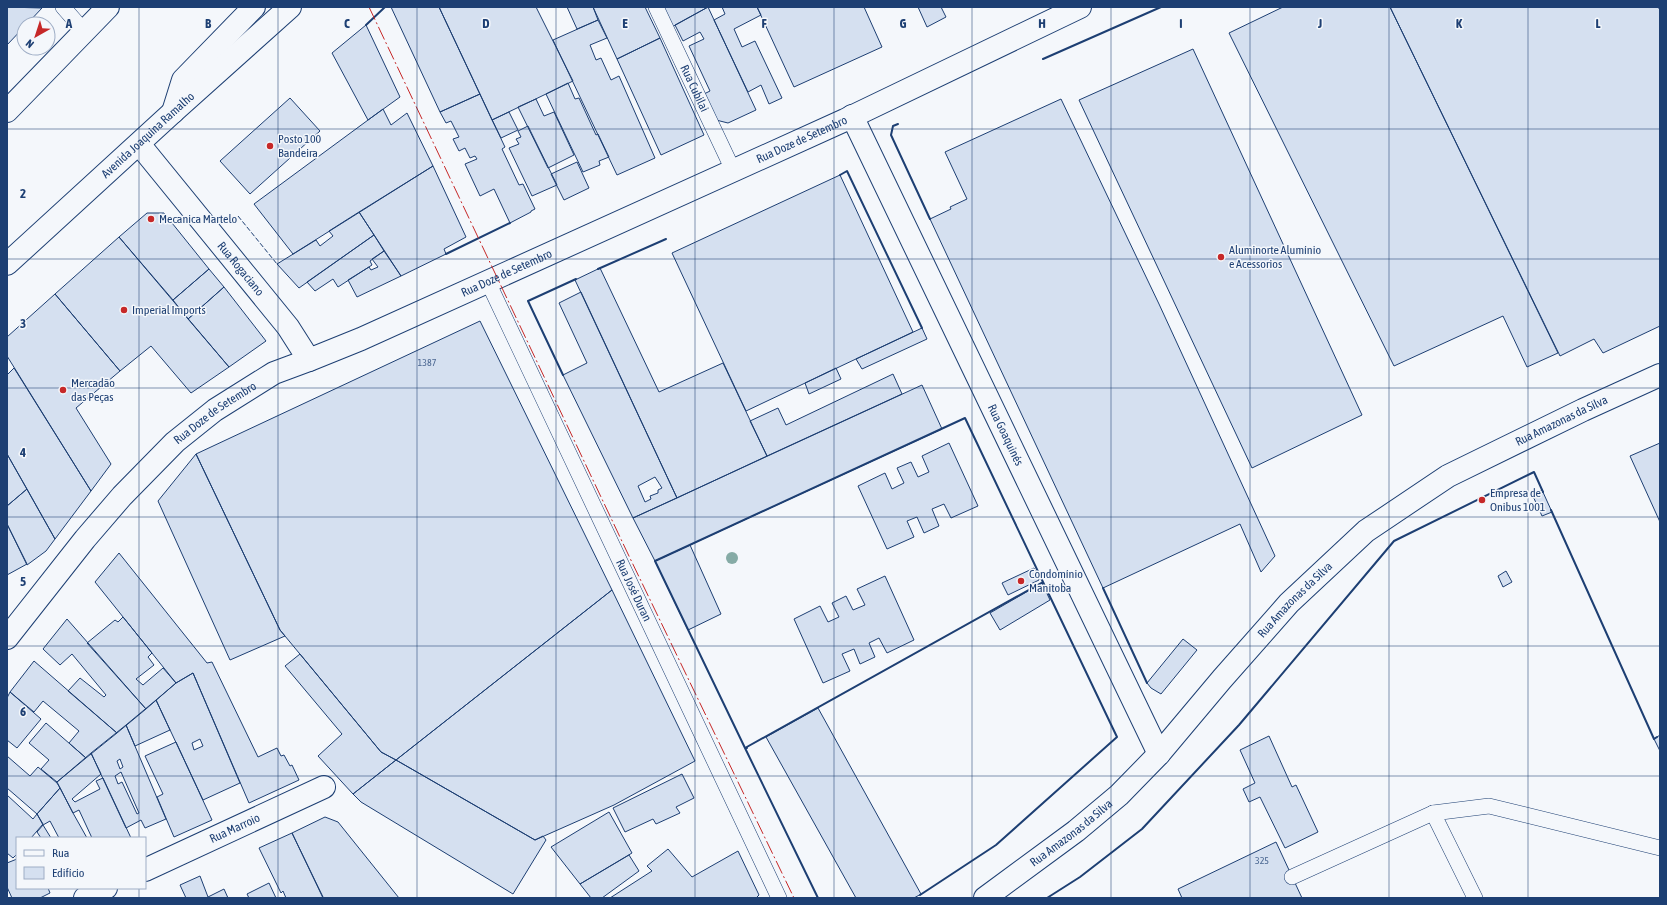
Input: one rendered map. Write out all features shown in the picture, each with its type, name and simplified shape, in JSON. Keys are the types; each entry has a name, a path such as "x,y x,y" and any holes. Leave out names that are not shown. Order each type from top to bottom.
{"street":[{"path":"7,111 108,7"},
{"path":"173,112 183,80 254,7"},
{"name":"Avenida Joaquina Ramalho","path":"7,264 290,7"},
{"name":"Rua Doze de Setembro","path":"8,631 122,496 175,442 215,410 274,373 361,339 488,282 852,116 1080,7"},
{"name":"Rua Goaquinés","path":"852,116 1159,754"},
{"name":"Rua Rogaciano","path":"139,144 288,327 309,360"},
{"name":"Rua Amazonas da Silva","path":"985,898 1076,831 1119,795 1159,754 1222,679 1290,603 1366,532 1448,476 1583,410 1660,375"},
{"name":"Rua Marroio","path":"146,870 324,787"},
{"path":"84,898 104,889"}],"lane":[{"path":"63,7 84,31"},
{"name":"Rua Cubilai","path":"656,7 733,170"},
{"name":"Rua José Duran","path":"488,282 779,898"},
{"path":"1292,877 1433,813 1489,806 1660,848"},
{"path":"1433,813 1475,898"}],"building":[{"path":"7,7 42,8 34,16 16,16 16,35 7,45"},
{"path":"391,7 439,7 480,94 440,112"},
{"path":"439,7 536,7 573,81 492,120"},
{"path":"567,7 593,7 598,20 577,29"},
{"path":"593,7 645,7 660,38 617,59"},
{"path":"662,7 708,7 672,27"},
{"path":"708,7 756,110 728,123 716,120 704,94 710,91 689,46 704,39 700,32 683,41 675,25"},
{"path":"722,7 757,7 761,15 734,29 742,47 755,41 782,98 769,104 761,85 748,92 714,20 725,14"},
{"path":"757,7 864,7 882,47 794,87"},
{"path":"918,7 941,7 946,17 927,27"},
{"path":"1283,7 1390,7 1558,353 1527,367 1503,316 1394,366 1229,33"},
{"path":"1390,7 1658,7 1660,10 1660,326 1603,353 1594,339 1560,356"},
{"path":"598,20 607,38 590,45 596,60 601,58 611,80 619,76 655,158 617,175 553,40"},
{"path":"366,25 400,97 368,120 332,53"},
{"path":"660,38 704,135 661,155 617,59"},
{"name":"Aluminorte Alumínio e Acessorios","path":"1193,49 1362,415 1252,468 1079,100"},
{"path":"568,83 575,99 579,98 596,135 598,134 609,157 599,161 600,165 583,172 546,94"},
{"path":"480,94 505,147 502,149 519,185 523,184 535,209 510,223 494,189 480,196 465,164 477,159 475,156 470,158 465,148 459,151 453,139 459,137 451,121 446,123 440,112"},
{"name":"Posto 100 Bandeira","path":"290,98 320,131 250,194 220,161"},
{"path":"536,99 544,116 554,112 574,155 548,168 518,107"},
{"path":"1061,99 1159,304 1275,556 1261,572 1240,524 1103,588 930,219 967,199 945,152"},
{"path":"383,109 391,125 407,113 433,166 293,254 254,204"},
{"path":"509,112 518,130 501,138 492,120"},
{"path":"528,126 557,185 532,196 509,148 519,144 516,139 521,137 518,131"},
{"path":"577,162 589,188 564,200 551,174"},
{"path":"433,166 466,237 444,249 446,254 401,276 359,212"},
{"path":"840,175 913,332 746,411 672,253"},
{"path":"359,212 374,235 299,288 277,264 316,240 320,246 333,236 329,231"},
{"path":"147,213 164,213 209,269 173,300 119,237"},
{"path":"374,235 384,251 370,261 372,265 338,287 333,279 315,291 307,282"},
{"name":"Imperial Imports","path":"119,237 229,367 191,393 151,346 120,371 55,294"},
{"path":"384,251 401,276 357,297 348,280 369,267 371,270 378,267 372,259"},
{"path":"600,268 659,392 723,363 767,456 677,498 575,280"},
{"path":"209,269 224,287 188,319 173,300"},
{"path":"224,287 266,341 229,367 188,319"},
{"path":"581,292 677,498 633,518 563,375 587,363 559,303","holes":["655,477 662,488 658,490 658,493 650,496 651,499 645,502 638,486"]},
{"name":"Mercadão das Peças","path":"55,294 120,371 76,408 111,464 91,491 7,356 7,337"},
{"path":"480,321 612,590 396,760 381,752 280,630 196,454"},
{"path":"922,328 927,339 862,369 856,359"},
{"path":"14,368 91,491 55,539 7,454 7,375"},
{"path":"836,368 841,379 809,394 805,383"},
{"path":"893,374 902,394 767,456 750,421 778,408 786,425"},
{"path":"922,385 942,429 655,561 633,518"},
{"path":"949,443 978,506 951,518 944,504 932,509 939,526 924,533 917,517 907,521 914,537 887,549 858,486 885,473 892,489 904,483 897,468 911,462 918,477 929,472 922,456"},
{"path":"1660,443 1660,522 1630,456"},
{"path":"7,454 27,489 7,506"},
{"path":"196,454 280,630 285,636 230,660 158,501"},
{"path":"27,489 55,539 46,551 27,565 7,524 7,506"},
{"path":"1542,490 1552,512 1542,516 1532,494"},
{"path":"7,524 27,564 7,575"},
{"path":"690,545 721,614 688,630 655,561"},
{"path":"119,553 207,663 212,662 258,757 277,748 281,756 284,755 290,766 292,765 299,780 249,803 193,673 176,683 95,582"},
{"name":"Condomínio Manitoba","path":"1034,568 1039,580 1008,595 1002,583"},
{"path":"1506,571 1512,582 1503,587 1498,576"},
{"path":"885,576 914,640 887,653 879,638 869,643 875,657 860,664 854,649 842,654 850,671 823,683 794,619 820,606 828,622 839,617 832,603 846,596 853,610 865,605 857,589"},
{"path":"1042,583 1050,600 1000,630 990,613"},
{"path":"612,590 695,761 614,805 535,840 396,760"},
{"path":"123,617 152,653 148,657 154,665 136,679 143,685 163,668 176,683 146,709 87,643 115,620 118,622"},
{"path":"67,619 146,709 117,733 68,691 80,678 104,697 106,695 72,654 60,665 43,649"},
{"path":"1183,639 1197,650 1161,694 1151,688 1147,683"},
{"path":"300,654 381,752 396,760 353,794 318,756 342,734 285,666"},
{"path":"34,661 117,733 86,758 69,743 79,731 43,701 34,712 10,692"},
{"path":"193,673 240,783 203,800 156,700 176,683","holes":["200,739 203,746 194,750 192,743"]},
{"path":"10,692 41,719 17,748 7,740 7,698"},
{"path":"156,700 170,730 135,746 126,725"},
{"path":"818,708 921,894 914,898 856,898 766,737"},
{"path":"46,723 86,758 57,782 41,769 49,760 29,743"},
{"path":"126,725 166,819 145,828 141,820 126,828 91,753","holes":["120,759 123,767 120,769 117,761","121,772 139,813 137,814 122,782 118,784 115,776"]},
{"path":"1660,735 1660,751 1654,739"},
{"path":"1269,736 1292,787 1296,785 1318,832 1285,848 1260,797 1249,802 1243,789 1255,783 1240,750"},
{"path":"176,742 212,820 174,837 157,797 163,794 145,756"},
{"path":"91,753 101,774 72,799 75,802 100,789 96,781 103,778 131,837 92,837 79,810 73,813 57,782"},
{"path":"7,756 30,776 38,767 57,783 60,788 37,814 7,788"},
{"path":"396,760 535,840 543,836 546,840 513,894 361,802 353,794"},
{"path":"682,774 694,798 676,807 680,813 656,824 653,819 625,832 613,808"},
{"path":"60,788 86,837 58,837 50,821 43,825 37,814"},
{"path":"7,795 33,819 37,814 43,824 32,837 16,837 16,855 13,858 7,853"},
{"path":"609,812 632,853 580,884 551,847"},
{"path":"325,817 338,822 399,898 323,898 292,833"},
{"path":"43,825 50,837 40,837 37,832"},
{"path":"292,833 323,897 286,898 283,891 281,893 259,848"},
{"path":"1276,842 1302,898 1182,898 1178,889"},
{"path":"668,849 692,877 738,851 759,895 756,898 610,898 652,871 647,866"},
{"path":"629,855 639,871 602,898 591,898 580,884"},
{"path":"16,859 16,889 48,889 50,893 40,898 12,898 7,887 7,863"},
{"path":"200,876 208,897 224,889 228,898 186,898 180,885"},
{"path":"269,883 276,898 249,898 247,894"}],"fence":[{"path":"238,216 277,264"}],"wall":[{"path":"366,25 385,7"},
{"path":"1043,59 1161,7"},
{"path":"898,124 893,126 891,135 930,219"},
{"path":"840,175 847,171 922,328"},
{"path":"446,254 510,223"},
{"path":"598,269 666,239"},
{"path":"563,375 528,301 576,279"},
{"path":"965,418 1043,582 745,748 655,561 965,418"},
{"path":"1047,898 1080,877 1142,829 1239,725 1394,541 1534,472 1543,492"},
{"path":"1551,510 1654,739 1657,737"},
{"path":"920,895 996,845 1117,737 1043,582 1042,583"},
{"path":"1103,588 1147,683"},
{"path":"747,748 745,748 818,898"}],"power":[{"path":"369,7 628,554 794,898"}],"place":[{"name":"Posto 100 Bandeira","path":"270,146"},
{"name":"Mecanica Martelo","path":"151,219"},
{"name":"Aluminorte Alumínio e Acessorios","path":"1221,257"},
{"name":"Imperial Imports","path":"124,310"},
{"name":"Mercadão das Peças","path":"63,390"},
{"name":"Empresa de Onibus 1001","path":"1482,500"},
{"name":"Condomínio Manitoba","path":"1021,581"}]}
